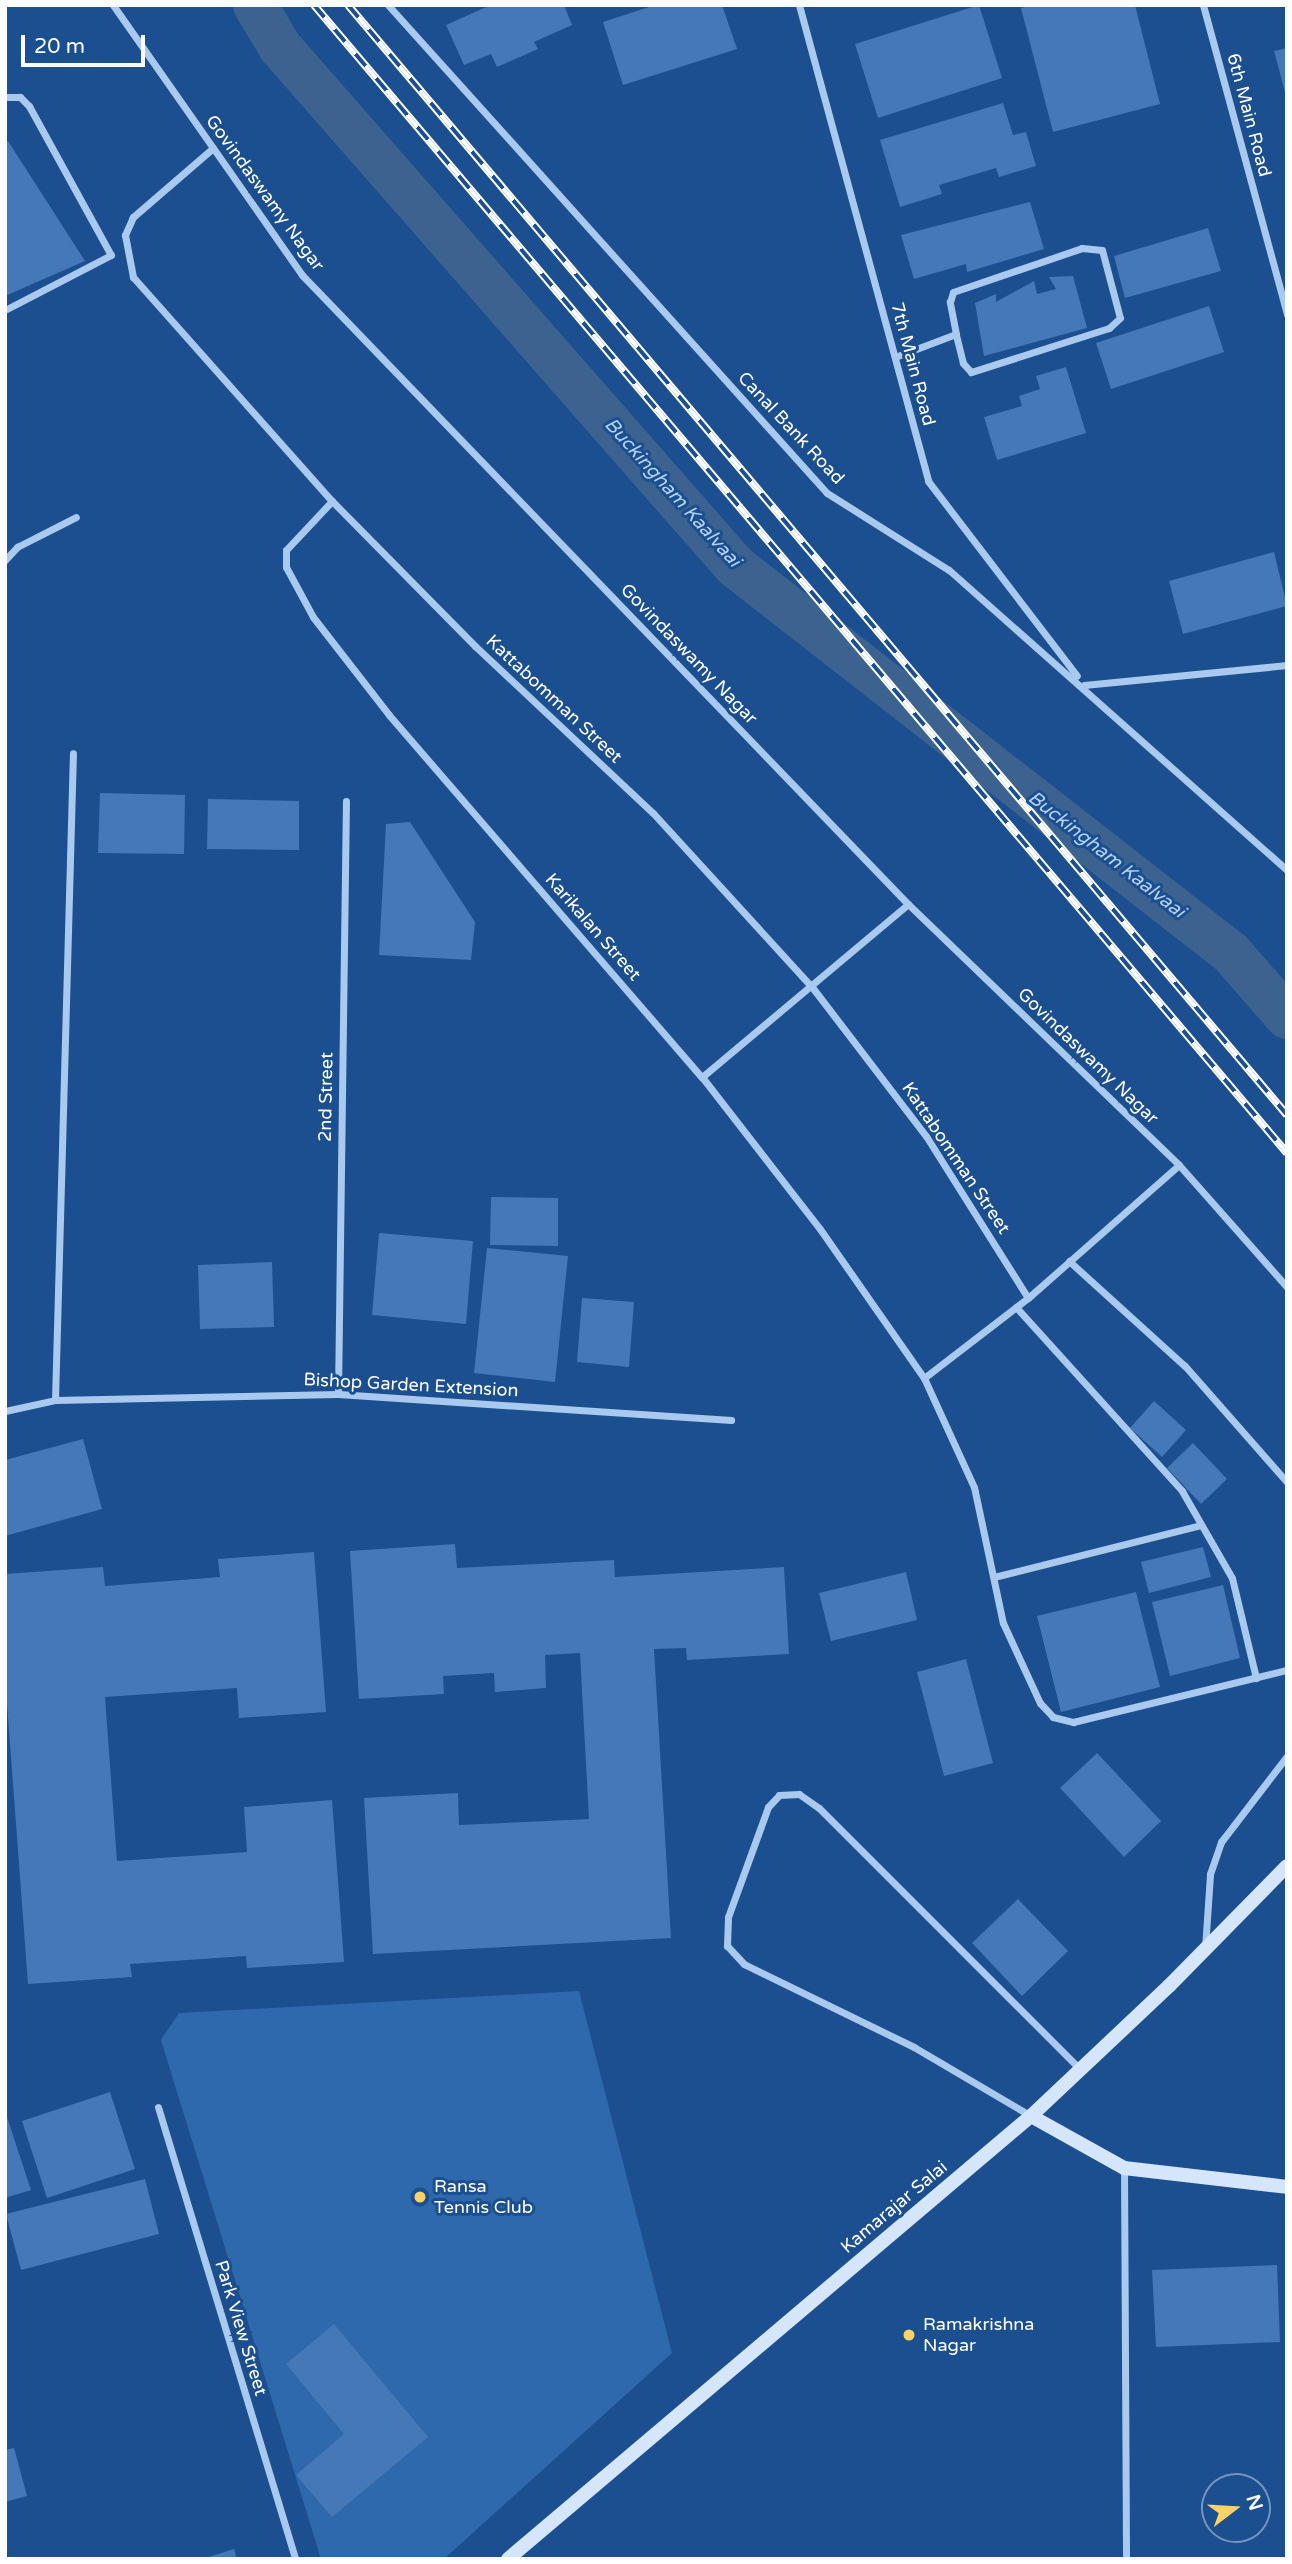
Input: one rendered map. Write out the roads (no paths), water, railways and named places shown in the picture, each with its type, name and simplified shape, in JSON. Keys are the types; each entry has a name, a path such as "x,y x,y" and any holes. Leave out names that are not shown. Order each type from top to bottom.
{"street":[{"name":"Govindaswamy Nagar","path":"113,5 302,275 908,904 1179,1165 1287,1287"},
{"name":"Canal Bank Road","path":"388,5 827,493 949,570 1086,687 1287,870"},
{"name":"7th Main Road","path":"799,5 928,481 1086,687"},
{"name":"6th Main Road","path":"1203,5 1287,315"},
{"path":"5,97 20,97 29,106 111,255 5,310"},
{"name":"Kattabomman Street","path":"213,148 132,217 125,235 134,277 332,501 475,646 653,813 812,987 926,1136 1028,1297"},
{"path":"1082,248 1102,250 1120,318 1109,328 971,372 963,363 956,334 950,302 953,292 1082,248"},
{"path":"895,357 956,334"},
{"name":"Karikalan Street","path":"332,501 286,550 286,567 313,617 389,715 702,1077 820,1229 924,1378 974,1487 1003,1623 1040,1703 1053,1717 1073,1722 1287,1671"},
{"path":"5,560 17,547 76,517"},
{"path":"1086,687 1287,665"},
{"path":"55,1400 73,753"},
{"name":"2nd Street","path":"338,1394 346,801"},
{"path":"702,1077 908,904"},
{"path":"924,1378 1028,1297 1179,1165"},
{"path":"1069,1261 1185,1366 1287,1482"},
{"path":"1016,1307 1182,1491 1232,1578 1256,1678"},
{"name":"Bishop Garden Extension","path":"5,1411 55,1400 338,1394 732,1420"},
{"path":"993,1577 1201,1525"},
{"path":"1204,1951 1210,1874 1221,1842 1287,1756"},
{"path":"1080,2070 819,1808 799,1794 779,1795 768,1807 728,1917 727,1946 744,1964 914,2047 1124,2168 1287,2187"},
{"name":"Kamarajar Salai","path":"508,2559 1031,2116 1204,1951 1287,1866"},
{"name":"Park View Street","path":"158,2107 295,2559"},
{"path":"1124,2168 1126,2559"}],"waterway":[{"name":"Buckingham Kaalvaai","path":"255,5 280,47 735,566 1231,953 1287,1017"}],"railway":[{"path":"314,5 1287,1153"},
{"path":"348,5 1287,1115"}],"place":[{"name":"Ransa Tennis Club","path":"420,2197"},
{"name":"Ramakrishna Nagar","path":"909,2335"}]}
